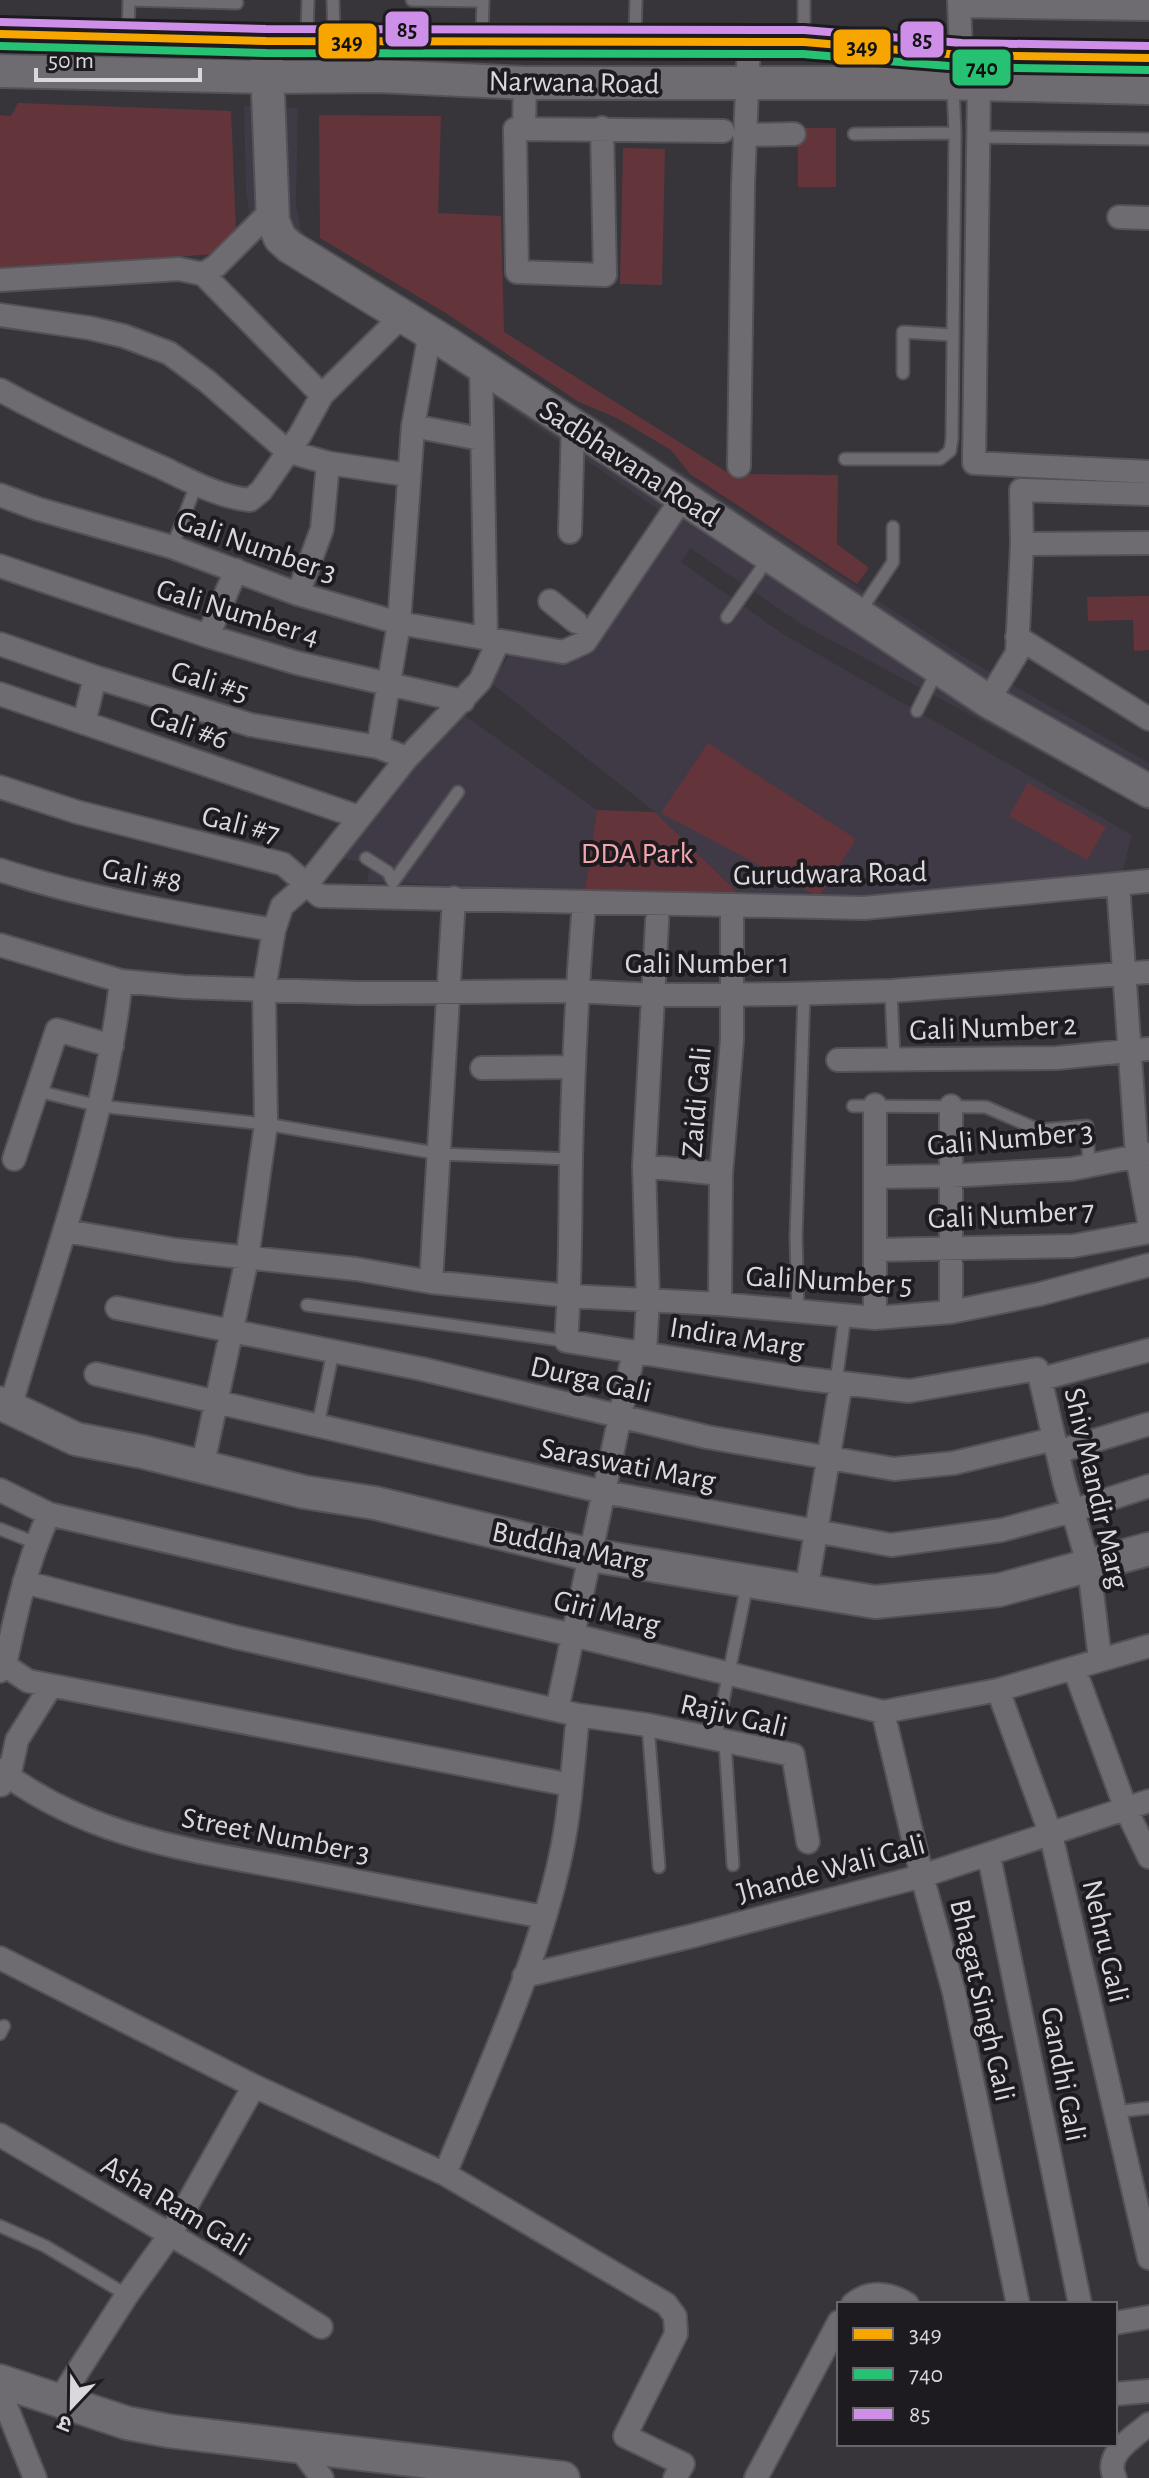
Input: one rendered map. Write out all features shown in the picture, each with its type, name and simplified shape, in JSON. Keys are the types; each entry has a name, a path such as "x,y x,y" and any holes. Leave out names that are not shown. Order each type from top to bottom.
{"street":[{"path":"1149,9 959,3 965,74 980,137 974,463 1149,472"},
{"name":"Narwana Road","path":"0,34 266,41 804,42 965,74 1149,88"},
{"name":"Sadbhavana Road","path":"266,41 272,210 275,229 290,247 403,315 573,425 988,701 1149,791"},
{"path":"739,466 734,133 747,82 749,43"},
{"name":"Narwana Road","path":"0,71 268,77 379,76 525,83 747,82 965,74 1149,58"},
{"path":"524,128 525,83"},
{"path":"602,128 605,275 517,272 515,129 602,128 794,134"},
{"path":"203,274 216,266 272,210"},
{"path":"1119,217 1149,218"},
{"path":"0,280 179,269 203,274 322,395"},
{"path":"0,315 90,328 124,336 169,353 208,382 287,451 328,463 409,475"},
{"path":"0,390 45,415 197,483 233,498 250,500 261,491 300,435 322,395 403,315"},
{"path":"378,747 399,623 413,426 430,333"},
{"path":"202,1468 247,1259 266,1124 264,989 274,930 282,906 313,890 359,817 407,758 480,681 492,640 481,439 481,366"},
{"path":"570,532 573,425"},
{"path":"413,426 481,439"},
{"path":"298,594 322,529 328,463"},
{"path":"988,701 1017,653 1021,490 1149,494"},
{"name":"Gali Number 3","path":"0,495 38,509 172,547 298,594 399,623 563,652 585,642 683,497"},
{"path":"1022,544 1149,543"},
{"name":"Gali Number 4","path":"0,566 208,636 311,666 463,701"},
{"path":"208,636 236,570"},
{"path":"550,601 576,622"},
{"path":"1017,637 1149,719"},
{"name":"Gali #5","path":"0,644 251,725 378,747 407,758"},
{"path":"84,723 95,677"},
{"name":"Gali #6","path":"0,694 359,817"},
{"name":"Gali #7","path":"0,787 77,812 283,864 313,890"},
{"name":"Gali #8","path":"0,870 121,904 274,930"},
{"name":"Gurudwara Road","path":"313,890 392,890 454,898 584,903 864,908 1149,881"},
{"path":"1118,884 1123,974 1140,1049 1148,1209"},
{"path":"431,1282 454,898"},
{"path":"566,1341 570,1296 576,991 584,903"},
{"path":"445,2174 524,1976 561,1852 571,1785 568,1712 573,1635 620,1417 640,1352 648,1299 644,1166 658,904"},
{"name":"Zaidi Gali","path":"720,1304 721,1174 732,1040 732,905"},
{"name":"Gali Number 1","path":"0,945 121,981 184,987 264,989 448,993 576,991 654,995 804,993 891,991 1149,972"},
{"path":"5,1406 66,1231 99,1106 112,1046 121,981"},
{"path":"7,1156 37,1091 57,1030 112,1046"},
{"name":"Gali Number 2","path":"838,1060 1057,1058 1140,1049"},
{"path":"482,1068 573,1067"},
{"path":"864,1106 876,1177 875,1318"},
{"path":"951,1106 951,1312"},
{"name":"Gali Number 3","path":"876,1177 1072,1169 1143,1155"},
{"path":"644,1166 721,1174"},
{"name":"Gali Number 5","path":"66,1231 123,1242 247,1259 356,1269 431,1282 570,1296 720,1304 875,1318 951,1312 1040,1294 1149,1265"},
{"name":"Gali Number 7","path":"875,1250 1073,1246 1149,1232"},
{"name":"Durga Gali","path":"117,1308 422,1369 707,1437 894,1469 954,1463 1055,1446 1149,1424"},
{"name":"Indira Marg","path":"566,1341 909,1391 1037,1369 1040,1378 1149,1350"},
{"name":"Saraswati Marg","path":"96,1374 604,1492 891,1545 1002,1530 1149,1486"},
{"name":"Shiv Mandir Marg","path":"1040,1378 1055,1446 1089,1567 1100,1659"},
{"path":"806,1591 839,1382"},
{"name":"Buddha Marg","path":"5,1406 76,1439 143,1452 304,1492 375,1503 591,1555 875,1602 999,1590 1149,1549"},
{"name":"Giri Marg","path":"0,1490 49,1514 573,1635 883,1712 998,1690 1149,1646"},
{"path":"49,1514 36,1543 2,1666 28,1681 571,1785"},
{"name":"Rajiv Gali","path":"24,1582 235,1637 568,1712 793,1755 808,1842"},
{"path":"1074,1668 1126,1809 1149,1857"},
{"path":"3,1778 17,1740 51,1686"},
{"name":"Nehru Gali","path":"998,1690 1051,1835 1149,2258"},
{"name":"Bhagat Singh Gali","path":"883,1712 961,2023 1018,2302"},
{"name":"Street Number 3","path":"3,1778 66,1812 121,1833 189,1849 544,1917"},
{"name":"Jhande Wali Gali","path":"524,1976 922,1876 1149,1801"},
{"name":"Gandhi Gali","path":"989,1856 1080,2302"},
{"path":"0,1958 36,1979 254,2086 445,2174 666,2304 675,2316 676,2334 625,2436 683,2464 675,2478"},
{"path":"60,2399 170,2235 254,2086"},
{"name":"Asha Ram Gali","path":"0,2135 321,2327"},
{"path":"855,2302 876,2294 895,2297 904,2302"},
{"path":"1117,2323 1149,2317"},
{"path":"756,2478 837,2326"},
{"path":"0,2381 141,2426 562,2478"},
{"path":"0,2391 35,2478"},
{"path":"1117,2394 1149,2391"},
{"path":"1115,2478 1111,2466 1114,2457 1149,2424"},
{"path":"298,2446 322,2478"}],"lane":[{"path":"128,37 129,0 237,3"},
{"path":"308,0 320,41"},
{"path":"320,41 333,0"},
{"path":"412,0 483,0 482,40"},
{"path":"635,41 636,0"},
{"path":"804,0 804,42"},
{"path":"845,459 940,459 950,451 955,133 965,74"},
{"path":"854,134 955,133"},
{"path":"980,137 1149,139"},
{"path":"903,373 903,332 953,335"},
{"path":"172,547 197,483"},
{"path":"859,614 893,562 893,527"},
{"path":"727,617 771,555"},
{"path":"917,711 939,667"},
{"path":"392,890 458,792"},
{"path":"366,858 388,872 392,890"},
{"path":"891,991 894,1060"},
{"path":"798,1313 796,1237 804,993"},
{"path":"37,1091 99,1106 266,1124 441,1154 571,1159"},
{"path":"864,1106 986,1107 1039,1130 1087,1126 1089,1165"},
{"name":"Indira Marg","path":"307,1305 566,1341"},
{"path":"839,1382 845,1316"},
{"path":"318,1425 333,1352"},
{"path":"0,1529 36,1543"},
{"path":"733,1865 720,1741 729,1673 748,1580"},
{"path":"648,1725 659,1867"},
{"path":"1114,2112 1149,2108"},
{"path":"0,2226 45,2246 127,2295"}],"shaded area":[{"path":"244,106 298,108 296,206 301,229 313,245 609,425 967,659 1149,763 1149,811 801,624 690,548 681,562 783,634 1132,835 1122,874 1149,869 1149,891 1007,883 749,904 655,812 491,683 511,652 514,632 564,644 577,637 664,513 269,246 258,234 250,217 246,194"},
{"path":"460,712 597,810 585,890 367,882 370,863 338,858"}],"green space":[{"path":"18,103 231,111 236,230 215,254 0,269 0,115 11,116"},
{"path":"319,115 441,116 438,213 501,216 504,332 730,474 838,475 837,544 869,568 857,584 690,474 671,450 617,418 579,402 444,312 320,238"},
{"path":"798,128 836,128 836,187 798,187"},
{"path":"623,148 665,149 662,285 620,284"},
{"path":"1149,596 1149,650 1134,651 1133,620 1088,621 1087,597"},
{"path":"708,743 856,839 819,897 661,813"},
{"path":"1028,783 1106,827 1087,860 1009,816"},
{"name":"DDA Park","path":"597,810 655,812 749,904 585,890"}],"transit line":[{"name":"85","path":"0,22 266,29 804,30 962,43 1149,46"},
{"name":"349","path":"0,34 266,41 804,42 961,55 1149,58"},
{"name":"740","path":"0,46 266,53 803,54 961,67 1149,70"}]}
